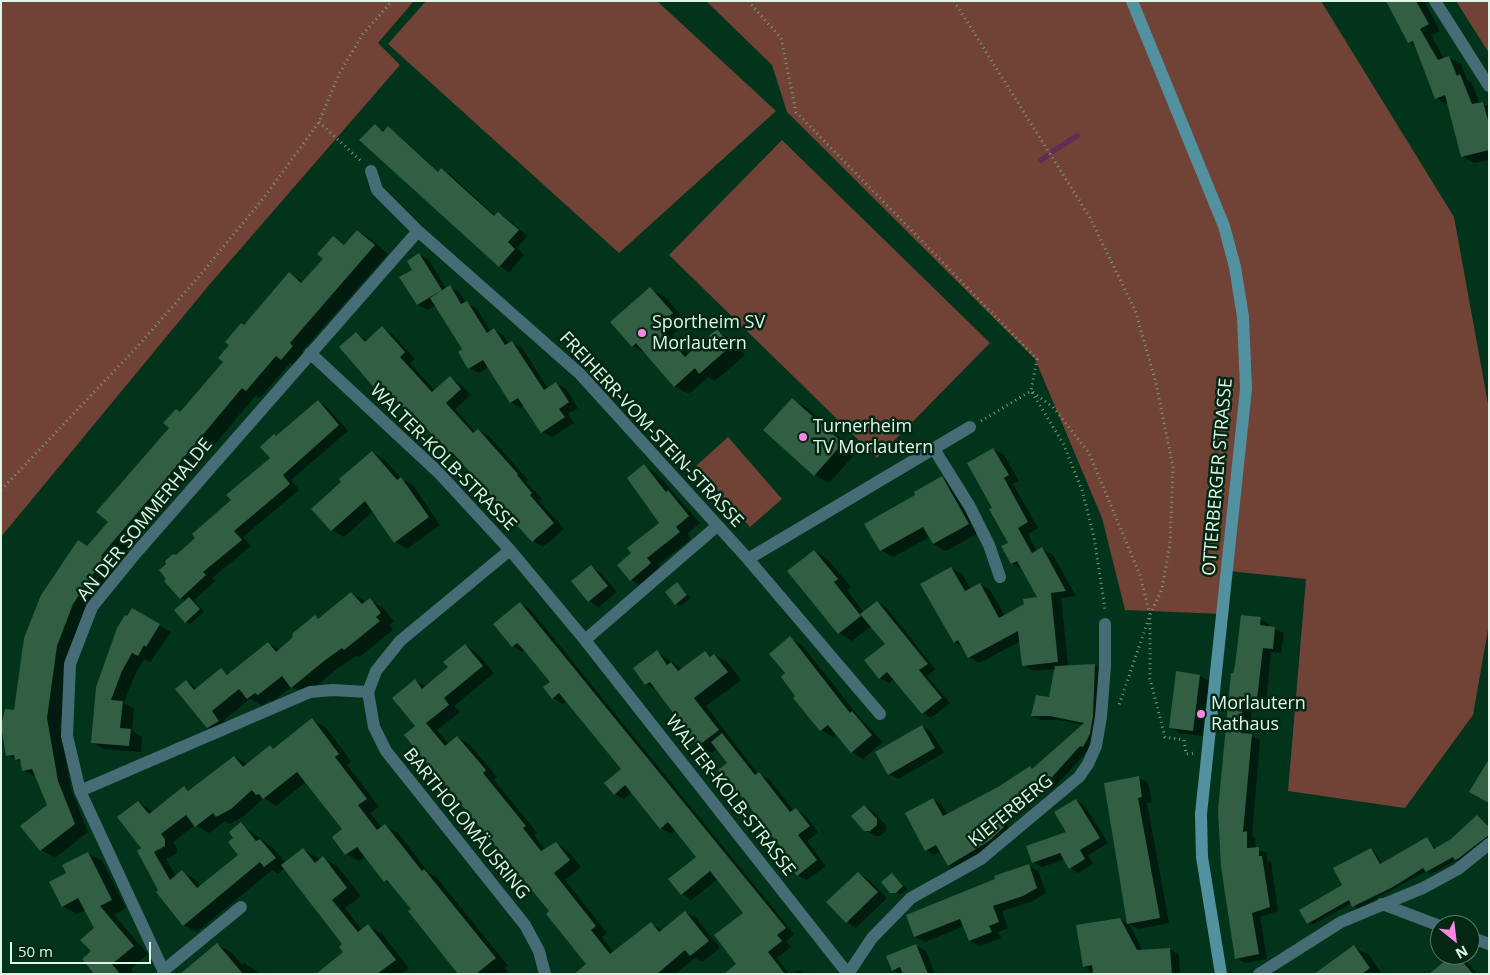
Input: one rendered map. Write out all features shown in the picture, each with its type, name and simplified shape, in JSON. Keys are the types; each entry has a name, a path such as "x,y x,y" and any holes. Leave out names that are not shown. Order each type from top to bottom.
{"street":[{"name":"OTTERBERGER STRASSE","path":"1132,1 1224,226 1235,267 1243,317 1246,389 1201,814 1202,857 1221,974"},
{"path":"1435,1 1489,86"},
{"name":"FREIHERR-VOM-STEIN-STRASSE","path":"371,171 377,190 418,231 580,374 748,559 880,714"},
{"name":"AN DER SOMMERHALDE","path":"241,906 164,972 80,791 67,736 70,664 92,607 136,553 418,231"},
{"name":"WALTER-KOLB-STRASSE","path":"310,353 438,472 510,550 585,640 848,974"},
{"path":"748,559 970,427"},
{"path":"934,450 973,513 990,545 1000,577"},
{"path":"585,640 717,526"},
{"path":"80,791 310,692 333,690 368,692 376,671 400,641 510,550"},
{"name":"KIEFERBERG","path":"848,974 872,938 911,898 981,859 1079,777 1088,764 1096,746 1101,717 1106,666 1105,624"},
{"name":"BARTHOLOMÄUSRING","path":"368,692 374,727 386,751 525,925 539,951 545,974"},
{"path":"1259,974 1341,922 1423,888 1458,869 1489,844"},
{"path":"1382,904 1430,922"}],"path":[{"path":"1,490 138,347 266,195 319,122 340,74 363,34 392,1"},
{"path":"748,1 781,38 796,112 1037,359 1031,391 1063,443 1082,490 1094,537 1105,624"},
{"path":"954,1 1089,216 1135,310 1156,383 1173,467 1170,544 1162,589 1150,615 1115,716 1101,717"},
{"path":"319,122 371,171"},
{"path":"970,427 1031,391"},
{"path":"1031,391 1053,407 1089,452 1140,575 1150,615 1150,679 1165,737 1184,740 1186,754 1207,753"}],"shaded area":[{"path":"1,1 414,1 378,43 400,65 210,284 1,537"},
{"path":"426,1 657,1 776,111 619,253 388,44"},
{"path":"706,1 1321,1 1454,217 1489,409 1489,624 1473,715 1405,808 1288,791 1306,579 1228,571 1223,614 1125,610 1102,518 1035,359 787,112 772,65"},
{"path":"1456,1 1489,1 1489,53"},
{"path":"782,140 990,343 877,458 669,255"},
{"path":"728,437 782,499 750,527 696,466"}],"building":[{"path":"1386,1 1416,1 1429,24 1420,29 1438,60 1449,56 1457,76 1460,74 1472,104 1483,102 1489,124 1489,150 1461,157 1445,95 1435,99 1413,41 1408,43"},
{"path":"375,124 383,132 388,126 438,172 441,168 494,216 498,212 519,230 508,242 515,249 499,267 359,140"},
{"path":"357,230 375,245 290,343 293,346 281,360 276,356 246,391 242,388 101,556 104,558 73,604 57,646 47,718 58,781 75,824 40,851 20,826 47,805 32,769 22,771 20,759 15,760 14,755 6,756 1,726 5,709 14,710 24,638 41,595 78,540 87,546 108,522 96,512 169,428 163,423 176,409 180,412 223,362 218,358 229,345 225,342 241,323 244,325 289,272 301,283 323,259 317,254 333,236 344,245"},
{"path":"419,253 442,290 417,305 399,277 412,270 407,261"},
{"path":"450,285 461,304 467,301 487,333 494,328 505,345 512,341 544,390 556,382 569,402 559,409 565,417 541,433 518,398 510,403 483,360 468,369 458,352 462,349 430,298"},
{"name":"Sportheim SV Morlautern","path":"650,287 673,313 658,326 685,357 717,329 731,346 699,374 695,368 674,387 636,343 632,347 610,322"},
{"path":"382,326 405,352 400,357 432,392 450,376 461,389 446,403 473,433 478,429 518,474 532,493 530,495 554,523 532,542 452,452 450,455 412,412 409,414 383,385 377,391 339,347 356,332 365,342"},
{"name":"Turnerheim TV Morlautern","path":"792,398 843,443 814,476 763,430"},
{"path":"318,400 339,425 283,475 290,484 234,531 242,540 203,572 206,575 180,599 164,581 166,579 159,570 166,564 165,561 173,554 176,555 195,538 192,534 231,500 226,495 270,458 260,447 274,434 276,436"},
{"path":"993,448 1009,475 1004,478 1028,522 1018,528 1032,553 1042,547 1066,591 1051,593 1058,662 1022,666 1018,631 968,658 958,640 954,643 920,584 951,567 965,591 980,583 999,618 1024,604 1023,599 1037,597 1017,561 1011,564 1001,546 1008,543 989,509 992,508 967,463"},
{"path":"372,451 397,480 401,477 429,517 394,543 365,501 331,531 311,509 341,482 339,479"},
{"path":"644,464 666,492 668,490 689,516 676,527 680,532 647,558 651,563 630,581 617,565 631,553 627,548 659,523 627,478"},
{"path":"942,476 969,524 933,544 923,527 880,551 864,524 915,495 914,492"},
{"path":"814,550 838,579 834,582 861,616 838,634 787,571"},
{"path":"591,565 608,586 588,602 571,581"},
{"path":"677,582 687,595 675,605 665,592"},
{"path":"351,592 362,604 370,598 381,613 376,617 380,621 344,650 342,648 324,661 291,688 282,676 258,695 255,693 247,699 239,689 212,711 219,721 207,728 175,689 186,680 194,690 221,668 227,675 268,642 276,652 292,638 293,633 315,615 318,619"},
{"path":"189,597 200,609 185,623 174,610"},
{"path":"877,601 928,664 919,670 942,698 922,714 887,672 879,679 864,660 885,644 860,614"},
{"path":"520,602 786,928 777,935 782,941 768,952 785,974 724,974 736,964 714,935 743,913 710,871 681,895 668,879 696,857 668,822 660,829 625,785 614,795 604,783 621,769 559,693 552,699 543,687 550,682 523,649 517,643 512,647 493,624"},
{"path":"132,608 160,624 138,656 132,653 122,671 111,700 123,701 120,728 131,729 129,746 91,743 96,687 117,628"},
{"path":"1241,615 1261,617 1260,625 1275,627 1273,649 1263,648 1257,699 1243,698 1241,733 1252,734 1243,832 1247,831 1247,848 1259,847 1259,856 1262,856 1270,907 1252,913 1259,954 1235,959 1221,867 1218,810 1231,673 1233,673 1235,665"},
{"path":"790,636 850,713 852,711 872,735 851,753 828,725 820,731 793,698 795,696 781,677 785,673 769,654"},
{"path":"465,644 483,666 444,698 449,705 426,723 445,746 457,736 486,770 483,773 526,826 523,828 541,851 556,842 570,860 554,873 596,926 591,930 610,954 651,922 659,932 685,911 709,941 690,956 685,950 657,974 574,974 586,964 546,914 549,911 404,735 415,726 392,698 415,679 422,689 448,667 443,662"},
{"path":"657,650 667,665 671,662 678,671 705,651 710,657 714,654 728,672 694,698 719,730 698,746 650,682 645,685 633,668"},
{"path":"1095,664 1093,716 1090,734 1083,747 1080,746 1044,786 1041,782 996,813 1004,827 989,841 948,866 936,845 925,851 905,813 933,798 943,816 998,787 1030,766 1032,769 1084,723 1050,716 1031,716 1036,695 1049,697 1055,666"},
{"path":"1176,671 1200,675 1193,731 1169,728"},
{"path":"312,718 339,754 335,757 367,799 358,805 377,830 385,824 496,958 476,974 458,974 408,911 411,909 387,880 384,882 357,847 345,855 332,837 342,829 297,772 263,799 252,790 231,809 216,817 213,813 195,827 186,815 161,834 165,839 165,846 154,852 170,880 182,870 197,888 238,855 228,842 233,838 229,832 241,822 256,841 260,839 276,858 264,867 260,862 183,926 156,892 158,890 137,851 141,848 117,817 138,801 149,814 184,786 188,791 234,756 243,767 270,745 273,749"},
{"path":"922,725 935,748 888,775 875,752"},
{"path":"722,733 755,775 759,772 790,812 796,808 810,826 798,835 817,860 797,876 786,861 789,858 738,792 736,793 718,770 727,763 711,742"},
{"path":"1489,759 1489,803 1469,792"},
{"path":"1139,776 1142,797 1138,798 1160,918 1127,924 1104,783"},
{"path":"1076,799 1100,838 1080,850 1085,859 1069,869 1060,853 1032,863 1026,846 1066,832 1054,812"},
{"path":"864,805 877,819 877,825 870,831 864,831 851,816"},
{"path":"1477,815 1489,827 1489,835 1459,858 1455,860 1453,857 1426,872 1423,868 1393,887 1352,907 1349,900 1307,924 1299,910 1342,885 1333,868 1371,848 1380,864 1427,837 1434,849 1451,839"},
{"path":"303,848 315,863 323,856 347,888 332,900 358,932 368,924 396,960 377,974 316,974 343,952 339,947 342,944 281,865"},
{"path":"88,852 112,900 100,906 134,946 112,964 120,974 94,974 82,959 91,951 80,940 94,928 78,898 62,907 49,882 66,873 62,865"},
{"path":"1029,864 1037,888 1023,896 993,906 999,922 989,926 992,932 969,941 960,919 914,937 906,915 995,879 994,876"},
{"path":"858,872 878,892 846,923 826,902"},
{"path":"892,873 903,886 896,893 890,893 881,882"},
{"path":"1120,918 1137,950 1170,948 1172,974 1093,974 1092,965 1083,967 1076,925"},
{"path":"217,943 243,974 180,974"},
{"path":"916,944 928,974 903,974 900,967 892,971 886,956"},
{"path":"1354,945 1370,968 1362,974 1314,974"},
{"path":"1440,965 1465,965 1473,974 1429,974"}],"waterway":[{"path":"1053,151 1077,136"},
{"path":"1041,160 1047,156"}],"place":[{"name":"Sportheim SV Morlautern","path":"642,333"},
{"name":"Turnerheim TV Morlautern","path":"803,437"},
{"name":"Morlautern Rathaus","path":"1201,714"}]}
